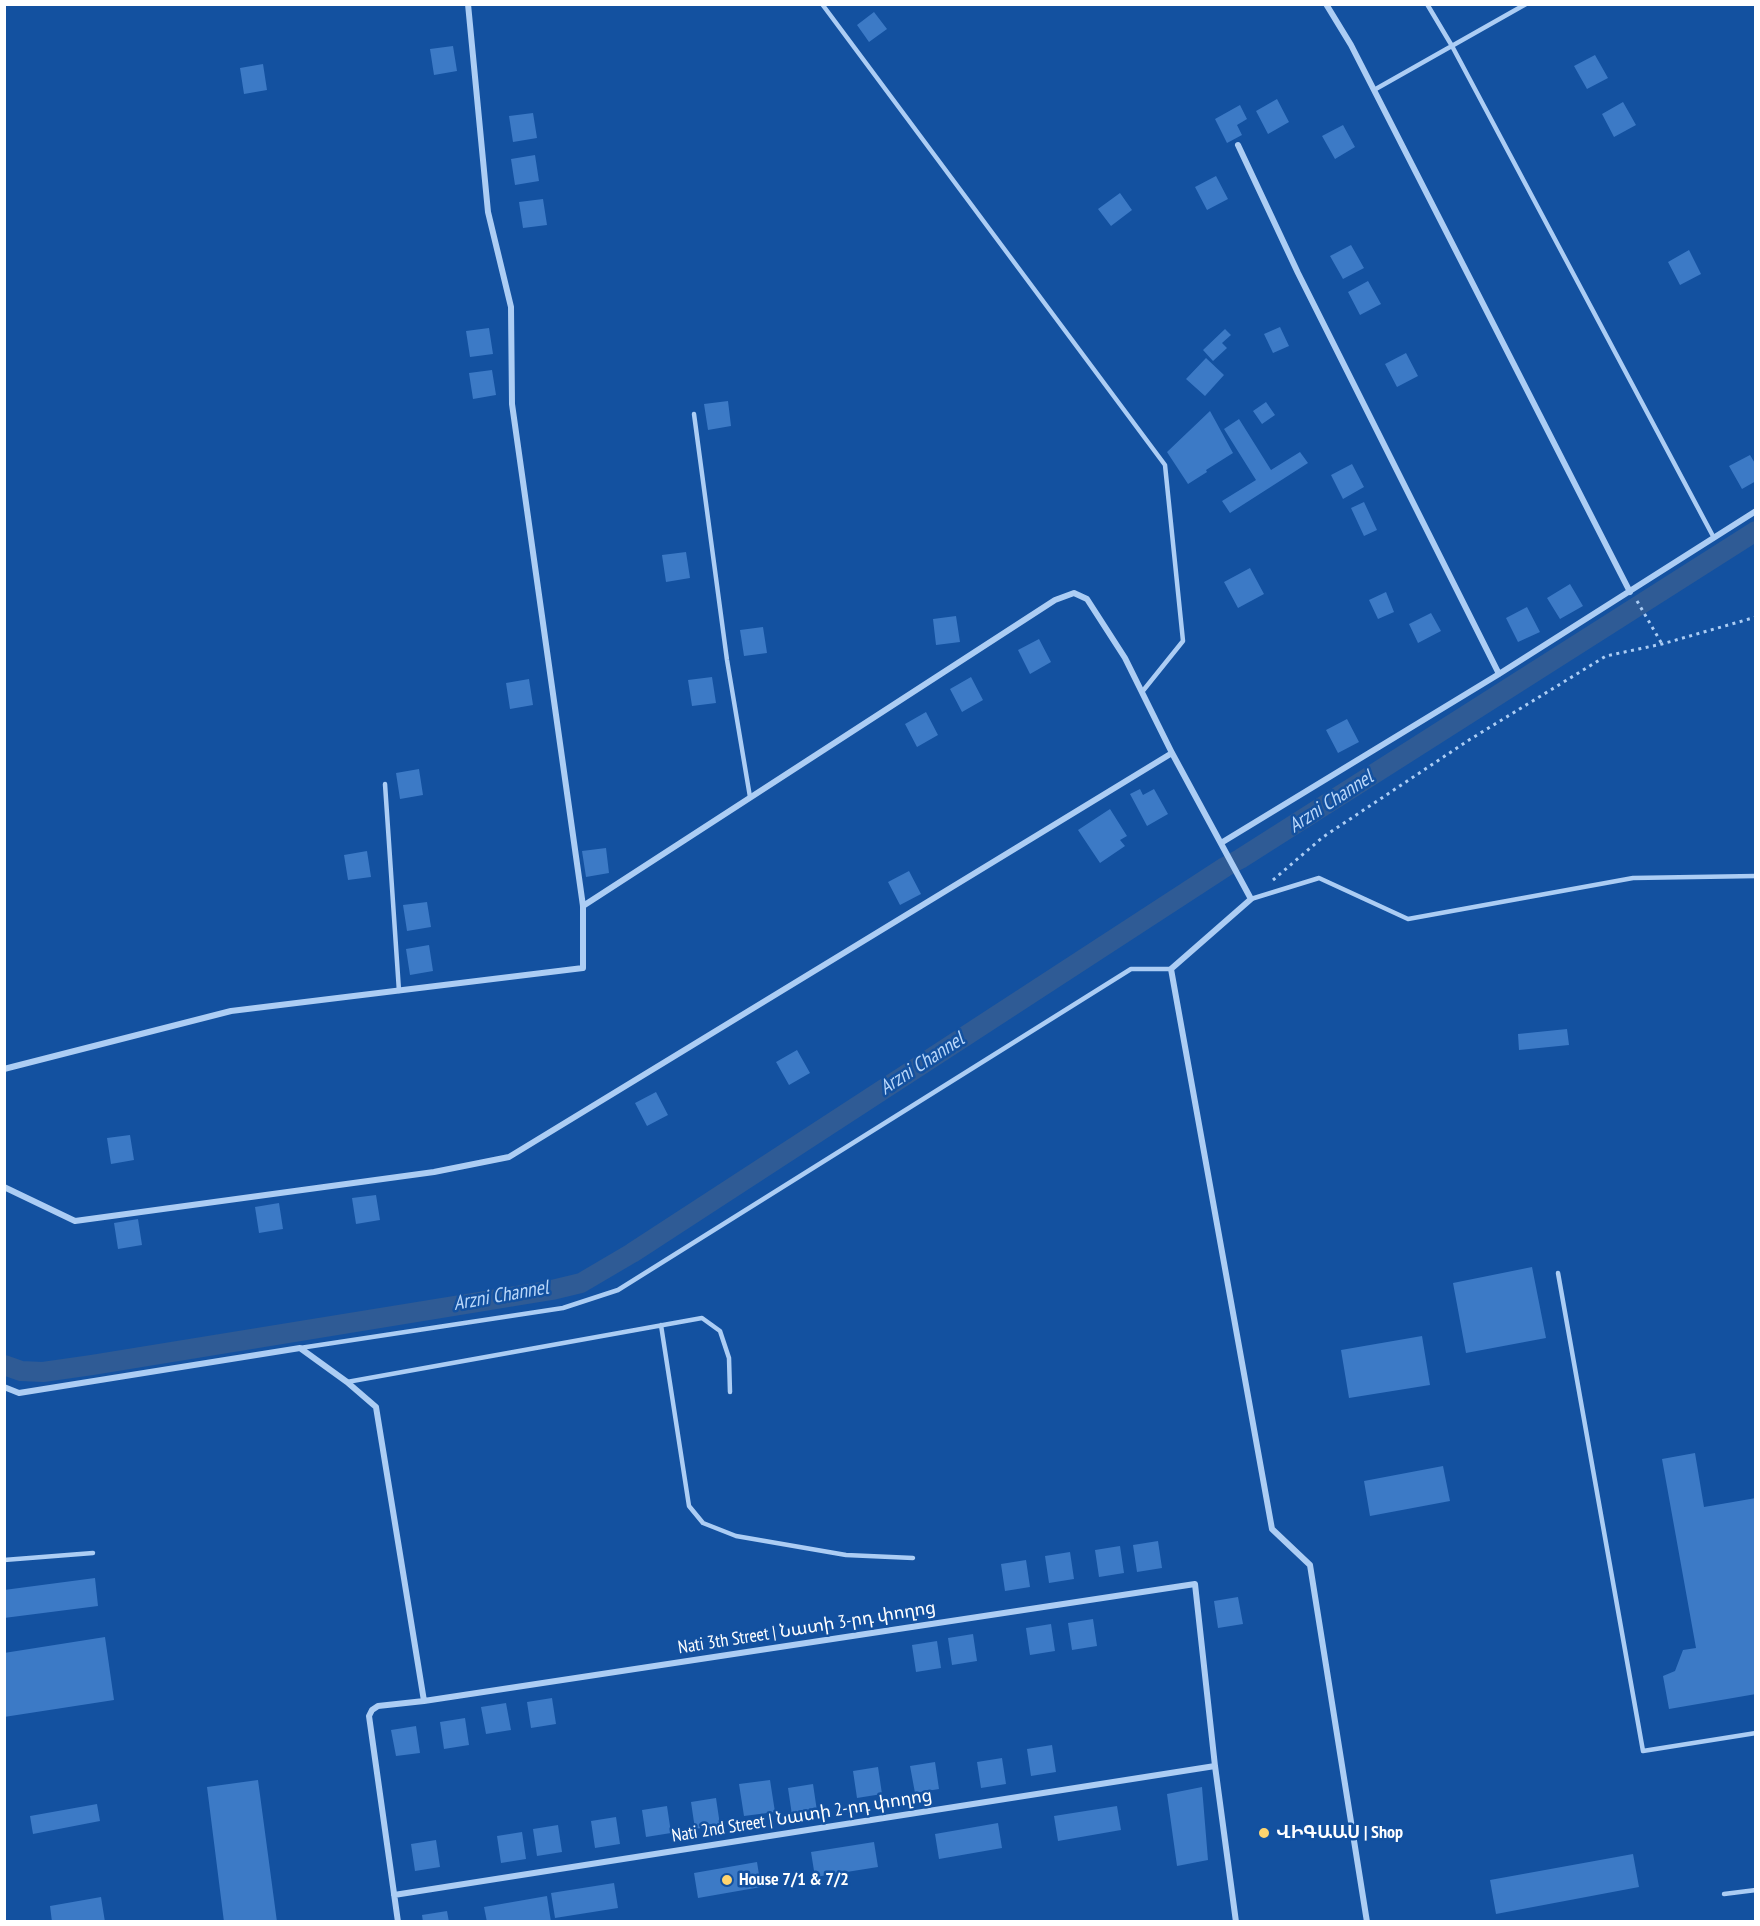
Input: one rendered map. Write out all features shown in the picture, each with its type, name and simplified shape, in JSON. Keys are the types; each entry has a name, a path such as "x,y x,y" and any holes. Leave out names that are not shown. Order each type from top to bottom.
{"street":[{"path":"4,1069 231,1011 583,968 583,906 512,404 511,307 488,213 468,4"},
{"path":"1326,4 1351,45 1630,591"},
{"path":"1238,146 1303,284 1499,674"},
{"path":"1221,843 1499,674 1755,511"},
{"path":"583,906 1055,600 1074,593 1087,599 1125,658 1172,753 1251,899 1171,969 1272,1529 1310,1564 1367,1922"},
{"path":"4,1186 75,1221 434,1172 509,1157 1172,753"},
{"path":"4,1387 19,1393 300,1348 347,1382 376,1407 424,1701"},
{"name":"Nati 3th Street | Նատի 3-րդ փողոց","path":"398,1922 369,1716 378,1706 424,1701 1195,1584 1215,1766"},
{"path":"1215,1766 1236,1922"},
{"name":"Nati 2nd Street | Նատի 2-րդ փողոց","path":"394,1895 1215,1766"}],"lane":[{"path":"1427,4 1452,46 1714,538"},
{"path":"1374,90 1526,4"},
{"path":"823,5 1165,465 1183,641 1142,692"},
{"path":"694,414 727,660 750,797"},
{"path":"385,784 399,991"},
{"path":"1251,899 1319,878 1408,919 1633,878 1755,876"},
{"path":"300,1348 563,1308 618,1290 1131,969 1171,969"},
{"path":"1558,1273 1643,1751 1755,1733"},
{"path":"347,1382 702,1318 720,1331 729,1358 730,1392"},
{"path":"661,1325 689,1506 703,1523 736,1536 846,1555 913,1558"},
{"path":"4,1560 93,1553"},
{"path":"1724,1894 1755,1890"}],"path":[{"path":"1636,599 1662,644"},
{"path":"1269,883 1323,837 1469,740 1606,656 1662,644 1755,617"}],"building":[{"path":"874,12 887,29 869,42 857,25"},
{"path":"453,46 457,71 434,75 430,49"},
{"path":"1595,55 1608,78 1587,89 1574,66"},
{"path":"263,64 267,90 244,94 240,68"},
{"path":"1277,99 1289,122 1268,134 1256,111"},
{"path":"1623,102 1636,125 1614,137 1602,114"},
{"path":"1240,105 1247,119 1237,125 1242,135 1227,143 1215,119"},
{"path":"533,113 537,138 513,142 509,116"},
{"path":"1343,125 1355,147 1335,159 1322,136"},
{"path":"535,155 539,181 515,185 511,159"},
{"path":"1216,176 1228,199 1207,210 1195,187"},
{"path":"1120,193 1132,210 1111,226 1098,209"},
{"path":"543,199 547,225 523,228 519,202"},
{"path":"1351,245 1364,268 1343,279 1330,256"},
{"path":"1689,250 1701,274 1680,285 1668,262"},
{"path":"1368,281 1381,304 1360,315 1348,292"},
{"path":"1280,327 1289,346 1273,353 1264,334"},
{"path":"489,328 493,354 470,357 466,331"},
{"path":"1225,329 1231,335 1222,343 1227,348 1213,361 1203,350"},
{"path":"1406,353 1418,376 1397,387 1385,364"},
{"path":"1206,358 1224,375 1205,396 1186,379"},
{"path":"492,370 496,395 473,399 469,373"},
{"path":"728,401 731,426 708,430 704,404"},
{"path":"1266,402 1275,415 1262,424 1253,411"},
{"path":"1210,411 1233,453 1188,484 1167,452"},
{"path":"1239,419 1271,470 1300,452 1308,463 1230,513 1222,501 1256,480 1224,429"},
{"path":"1750,455 1756,465 1756,481 1742,489 1729,466"},
{"path":"1352,464 1364,487 1343,499 1331,475"},
{"path":"1364,502 1377,530 1364,536 1351,508"},
{"path":"686,552 690,578 666,582 662,555"},
{"path":"1250,568 1264,594 1238,608 1224,582"},
{"path":"1570,584 1583,606 1560,619 1547,598"},
{"path":"1386,592 1394,612 1378,619 1369,600"},
{"path":"1527,607 1540,632 1518,642 1506,618"},
{"path":"1431,613 1441,631 1418,643 1409,624"},
{"path":"956,616 960,642 936,645 933,619"},
{"path":"763,627 767,653 744,656 740,630"},
{"path":"1039,639 1051,662 1030,674 1018,650"},
{"path":"712,677 716,703 692,706 688,680"},
{"path":"971,677 983,700 962,712 950,689"},
{"path":"529,679 533,705 510,709 506,683"},
{"path":"926,712 938,735 917,747 905,724"},
{"path":"1347,719 1359,742 1338,753 1326,730"},
{"path":"419,769 423,795 400,799 396,773"},
{"path":"1140,789 1143,795 1154,789 1168,814 1147,826 1130,794"},
{"path":"1110,809 1127,836 1120,840 1125,846 1100,863 1078,830"},
{"path":"606,848 609,873 586,877 582,851"},
{"path":"367,851 371,877 348,880 344,855"},
{"path":"909,871 921,894 900,905 888,882"},
{"path":"427,902 431,927 407,931 403,905"},
{"path":"429,945 433,971 410,975 406,949"},
{"path":"1567,1029 1569,1045 1519,1050 1518,1034"},
{"path":"797,1050 810,1073 789,1085 776,1062"},
{"path":"656,1092 668,1115 647,1126 635,1103"},
{"path":"130,1135 134,1160 111,1164 107,1138"},
{"path":"376,1195 380,1220 356,1224 352,1198"},
{"path":"279,1203 283,1229 259,1233 255,1207"},
{"path":"138,1219 142,1245 118,1249 114,1223"},
{"path":"1532,1267 1546,1338 1466,1353 1453,1283"},
{"path":"1422,1336 1430,1385 1349,1398 1341,1350"},
{"path":"1695,1453 1704,1507 1756,1498 1756,1694 1669,1709 1663,1676 1675,1671 1683,1650 1696,1648 1662,1459"},
{"path":"1443,1466 1450,1501 1370,1516 1364,1481"},
{"path":"1158,1541 1162,1568 1137,1572 1133,1545"},
{"path":"1120,1546 1124,1573 1099,1577 1095,1550"},
{"path":"1070,1552 1074,1579 1049,1583 1045,1556"},
{"path":"1026,1560 1030,1587 1005,1591 1001,1564"},
{"path":"95,1578 98,1606 4,1618 4,1590"},
{"path":"1238,1597 1243,1624 1218,1628 1214,1601"},
{"path":"1093,1619 1097,1646 1072,1650 1068,1623"},
{"path":"1051,1624 1055,1651 1030,1655 1026,1628"},
{"path":"973,1634 977,1661 952,1665 948,1638"},
{"path":"105,1637 114,1700 4,1717 4,1653"},
{"path":"937,1641 941,1668 916,1672 912,1645"},
{"path":"552,1698 556,1724 531,1728 527,1702"},
{"path":"506,1703 511,1730 486,1734 481,1707"},
{"path":"465,1718 469,1745 444,1749 440,1722"},
{"path":"416,1726 420,1753 396,1756 391,1730"},
{"path":"1052,1745 1056,1772 1031,1776 1027,1749"},
{"path":"1002,1758 1006,1784 981,1788 977,1762"},
{"path":"935,1762 939,1789 915,1793 910,1766"},
{"path":"878,1767 882,1794 857,1798 853,1771"},
{"path":"258,1780 277,1922 224,1922 207,1787"},
{"path":"770,1780 775,1812 744,1816 739,1784"},
{"path":"813,1784 817,1811 792,1815 788,1788"},
{"path":"1202,1787 1208,1860 1177,1866 1167,1794"},
{"path":"716,1798 720,1825 695,1829 691,1802"},
{"path":"97,1804 100,1821 33,1834 30,1816"},
{"path":"667,1806 671,1833 646,1837 642,1810"},
{"path":"1117,1806 1121,1830 1058,1841 1054,1816"},
{"path":"616,1817 620,1844 595,1848 591,1821"},
{"path":"998,1823 1002,1848 939,1859 935,1834"},
{"path":"558,1825 562,1852 537,1856 533,1829"},
{"path":"522,1832 526,1859 501,1863 497,1836"},
{"path":"436,1840 440,1867 415,1871 411,1844"},
{"path":"874,1842 878,1867 815,1877 811,1852"},
{"path":"1633,1854 1639,1887 1496,1914 1490,1880"},
{"name":"House 7/1 & 7/2","path":"757,1862 761,1887 698,1898 694,1873"},
{"path":"614,1883 618,1908 555,1918 551,1893"},
{"path":"547,1896 551,1922 487,1922 484,1907"},
{"path":"101,1897 105,1922 52,1922 50,1906"},
{"path":"447,1911 449,1922 423,1922 422,1915"}],"waterway":[{"name":"Arzni Channel","path":"4,1365 21,1371 43,1372 552,1290 581,1283 632,1253 1225,867 1756,531"}],"place":[{"name":"ՎԻԳԱԱՍ | Shop","path":"1264,1833"},
{"name":"House 7/1 & 7/2","path":"727,1880"}]}
